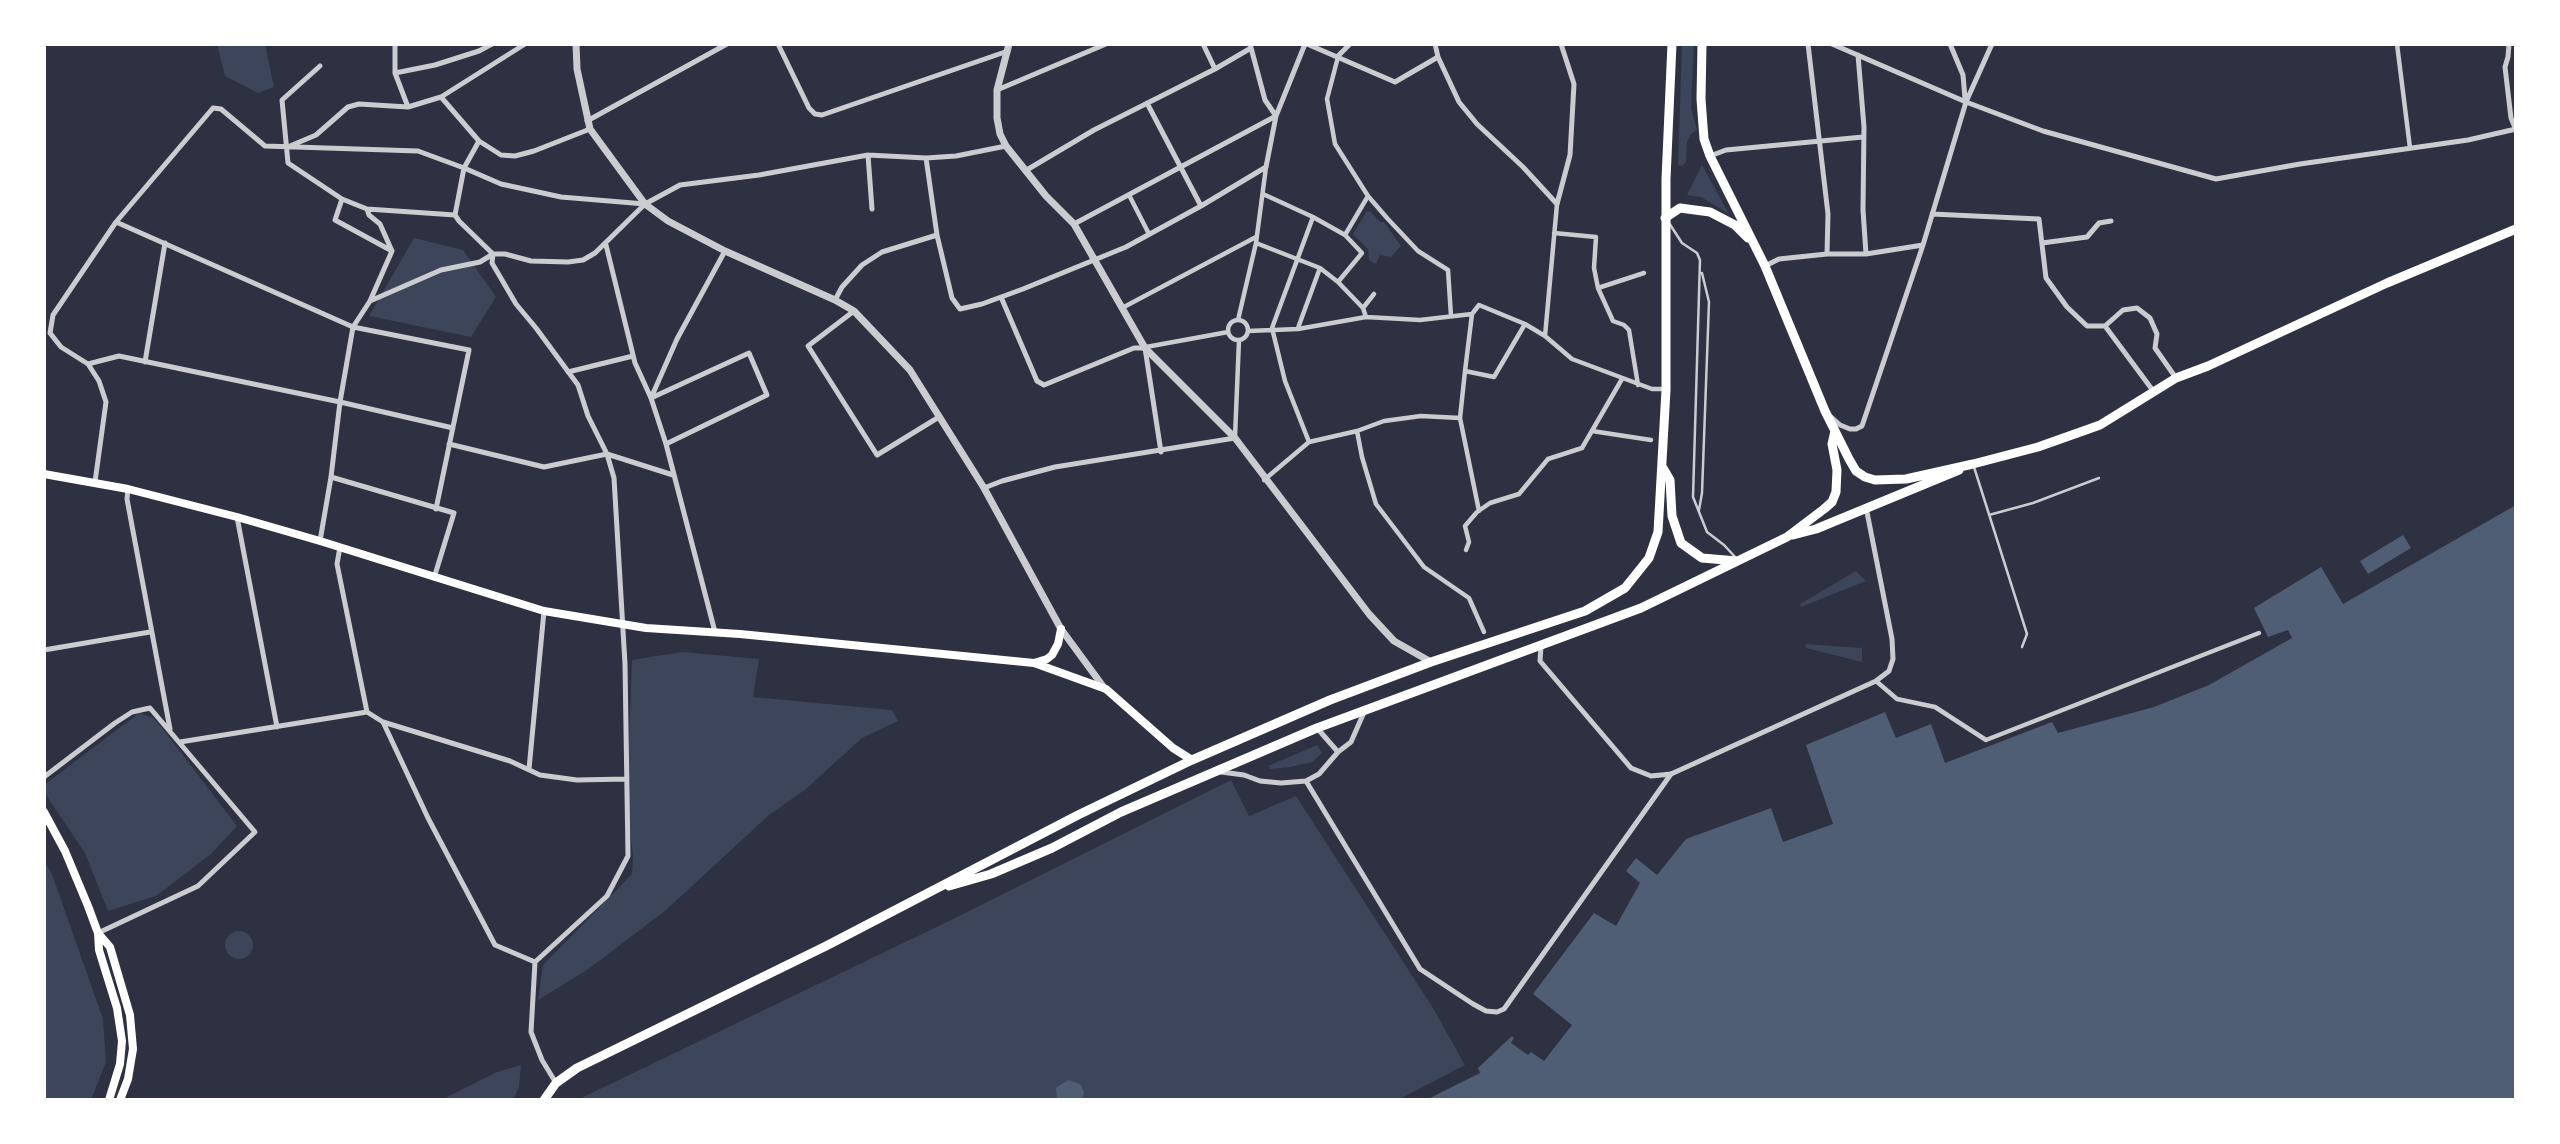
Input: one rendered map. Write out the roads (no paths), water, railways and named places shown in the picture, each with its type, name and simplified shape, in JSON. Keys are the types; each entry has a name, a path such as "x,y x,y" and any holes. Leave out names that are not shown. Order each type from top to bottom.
{"main road":[{"path":"544,1100 556,1083 577,1068 1192,760 1330,700 1431,662 1585,611 1625,588 1641,570 1656,542 1666,390 1665,218 1672,44"},
{"path":"1702,44 1701,99 1704,139 1710,156 1765,265 1835,431 1856,471 1875,480 1906,479 1973,464 2038,447 2100,425 2176,378 2208,366 2387,283 2516,229"},
{"path":"1665,218 1680,208 1710,212 1735,225 1758,250"},
{"path":"937,889 991,874 1121,812 1317,728 1641,608 1787,537 1832,502 1836,492 1837,470 1832,444 1835,431"},
{"path":"1787,537 1816,529 1973,464"},
{"path":"1662,466 1670,480 1672,516 1681,543 1702,558 1739,561"},
{"path":"44,474 128,489 237,517 544,611 622,625 1034,663 1105,689 1173,748 1192,760"},
{"path":"1034,663 1052,655 1058,644 1061,628"},
{"path":"44,811 65,850 98,933 99,950 117,1008 122,1041 120,1064 109,1100"},
{"path":"98,933 110,947 130,1015 133,1049 128,1079 120,1100"}],"street":[{"path":"395,44 395,73 408,107"},
{"path":"395,73 435,65 492,44"},
{"path":"576,44 577,69 589,125 645,204 667,221 725,251 854,311 910,370 984,488 1061,628 1105,689"},
{"path":"441,97 479,141 501,155 515,156 534,151 589,125 727,44"},
{"path":"778,44 809,108 815,114 822,115 1008,47"},
{"path":"997,90 1106,44"},
{"path":"1203,44 1215,69"},
{"path":"1238,320 1257,240 1266,167 1276,116 1306,44 1395,82 1438,57"},
{"path":"1350,44 1338,56 1326,99 1335,145 1368,196 1418,250 1448,271 1451,316"},
{"path":"1435,44 1438,57 1465,109 1557,204"},
{"path":"1545,336 1557,204 1570,155 1574,84 1561,44"},
{"path":"1808,44 1828,214 1827,254"},
{"path":"1832,44 1966,102 2043,131 2216,179 2468,140 2516,130 2511,118 2505,67 2509,44"},
{"path":"1950,44 1964,75 1966,102"},
{"path":"1825,411 1846,428 1856,429 1862,426 1923,245 1966,102 1993,44"},
{"path":"2398,44 2410,148"},
{"path":"287,147 316,135 348,107 359,104 408,107 441,97 522,45"},
{"path":"1025,171 1094,130 1215,69 1250,46 1265,100 1276,116"},
{"path":"1008,47 997,90 997,118 1006,146 1025,171 1074,224 1145,348 1235,438 1339,578 1377,623 1394,641 1431,662"},
{"path":"2508,57 2516,53"},
{"path":"1858,55 1864,137 1863,209 1866,254"},
{"path":"320,66 282,100 288,163 342,199 367,209 455,215"},
{"path":"1146,103 1201,206"},
{"path":"95,482 106,402 99,381 88,364 61,347 50,333 53,315 117,222 213,108 221,109 265,146 418,151 464,167 500,184 561,197 645,204"},
{"path":"1074,224 1276,116"},
{"path":"1710,156 1726,150 1864,137"},
{"path":"479,141 464,167 455,215 493,254"},
{"path":"370,301 441,270 480,262 493,254 505,254 531,261 583,260 606,245 645,204 680,185 759,175 868,155 926,158 956,156 1006,146"},
{"path":"868,155 872,209"},
{"path":"926,158 937,235 952,298 960,309 1023,289 1126,247 1266,167"},
{"path":"1263,194 1313,216 1345,235 1362,253 1338,282"},
{"path":"1129,195 1149,234"},
{"path":"1345,235 1368,196"},
{"path":"342,199 335,220 392,251"},
{"path":"320,541 354,327 370,301 392,251 380,223 369,215 367,209"},
{"path":"1932,214 2039,219 2046,278 2067,307 2087,326 2105,326 2123,310 2137,308 2150,318 2157,334 2155,348 2176,378"},
{"path":"1308,442 1285,381 1272,328 1313,216"},
{"path":"2042,243 2087,237 2099,223 2111,221"},
{"path":"117,222 354,327 469,350 436,509"},
{"path":"1554,233 1596,237 1594,268 1598,288 1613,321 1629,330 1638,385"},
{"path":"835,300 862,265 882,252 937,235"},
{"path":"1257,240 1320,268 1363,307 1366,317"},
{"path":"1121,309 1257,240"},
{"path":"145,362 165,243"},
{"path":"606,245 633,356 651,398 666,444 715,632"},
{"path":"1765,265 1780,259 1827,254 1866,254 1923,245"},
{"path":"651,398 677,338 725,251"},
{"path":"493,254 492,263 516,304 578,385 588,416 607,454 614,478 626,713 628,856 607,896 535,962 531,1032 542,1060 556,1083"},
{"path":"1298,328 1320,268"},
{"path":"1598,288 1644,273"},
{"path":"1363,307 1374,294"},
{"path":"1000,297 1037,381 1044,385 1134,348 1228,332"},
{"path":"1479,511 1460,418 1472,314 1479,305 1525,324 1545,336 1572,359 1638,385 1666,390"},
{"path":"854,311 808,345 877,454 939,417"},
{"path":"1248,331 1298,328 1366,317 1412,320 1472,314"},
{"path":"1238,320 1244,322 1248,331 1245,337 1239,340 1230,337 1228,332 1230,323 1238,320"},
{"path":"1465,372 1494,377 1525,324"},
{"path":"2105,326 2154,392"},
{"path":"1235,438 1239,340"},
{"path":"1145,348 1161,452"},
{"path":"651,398 749,353 767,395 666,444"},
{"path":"88,364 119,356 453,428"},
{"path":"568,372 633,356"},
{"path":"1466,550 1469,542 1465,526 1479,511 1490,503 1519,494 1548,459 1582,448 1622,379"},
{"path":"1264,480 1308,442 1357,431 1384,421 1421,416 1460,418"},
{"path":"1357,431 1376,503 1424,567 1469,598 1484,632"},
{"path":"1592,431 1651,440"},
{"path":"984,488 1055,467 1235,438"},
{"path":"449,444 544,467 607,454 673,475"},
{"path":"331,477 454,513 434,578"},
{"path":"128,489 127,499 150,632 170,729"},
{"path":"1541,646 1540,661 1631,768 1651,776 1671,774 1876,681 1891,666 1892,639 1866,508"},
{"path":"237,517 277,727"},
{"path":"340,547 337,564 367,712"},
{"path":"529,769 544,611"},
{"path":"44,650 150,632"},
{"path":"1876,681 1897,699 1935,707 1986,740 2259,633"},
{"path":"44,778 132,712 150,708 255,832 198,886 98,933"},
{"path":"1214,771 1244,775 1260,781 1306,781 1319,774 1351,742 1365,709"},
{"path":"180,742 367,712 383,722 460,744 540,775 577,780 626,779"},
{"path":"383,722 428,818 495,945 535,962"},
{"path":"1317,728 1339,752"},
{"path":"1306,781 1420,969 1473,1004 1486,1011 1497,1012 1504,1009 1671,774"}],"lane":[{"path":"1665,218 1682,243 1697,253 1700,260 1693,497 1707,532 1739,561"},
{"path":"1699,513 1709,302 1701,270"},
{"path":"1973,464 2027,634 2022,647"},
{"path":"1989,515 2033,503 2099,478"}]}
